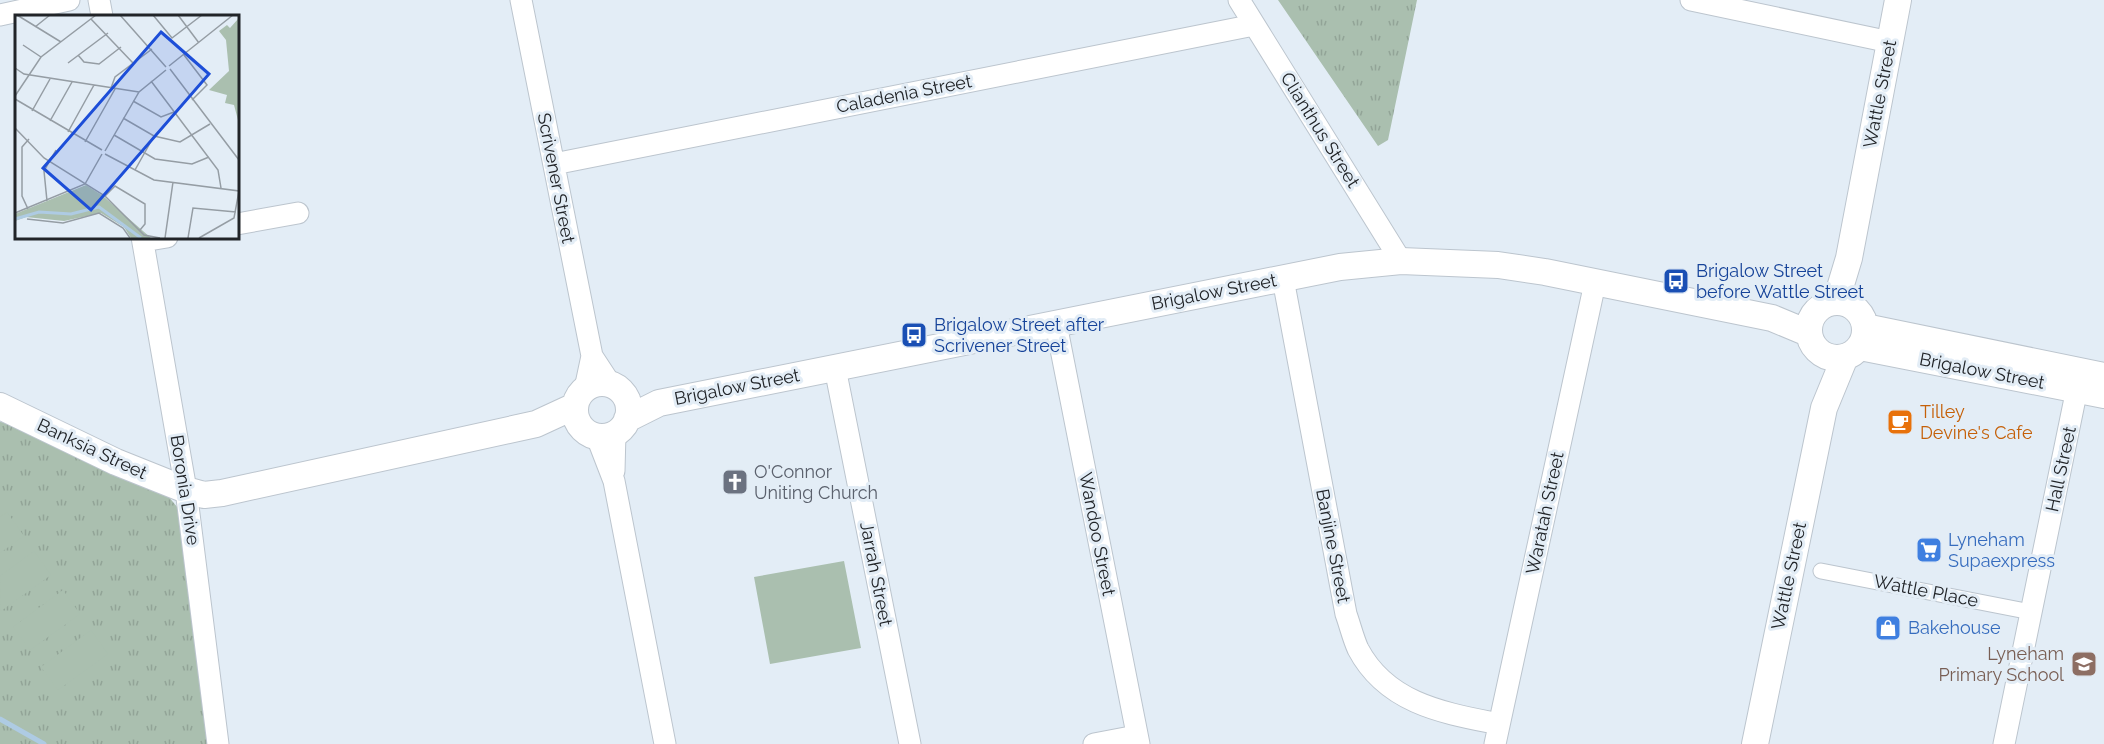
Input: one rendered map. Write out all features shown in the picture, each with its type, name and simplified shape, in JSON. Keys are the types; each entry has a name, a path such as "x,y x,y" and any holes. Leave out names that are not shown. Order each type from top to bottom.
{"street":[{"path":"0,15 69,0"},
{"path":"99,0 102,15"},
{"name":"Scrivener Street","path":"521,0 592,357 665,744"},
{"name":"Clianthus Street","path":"1239,0 1401,261"},
{"path":"1691,0 1890,42"},
{"name":"Wattle Street","path":"1755,744 1839,330 1849,258 1898,0"},
{"name":"Caladenia Street","path":"554,164 1254,25"},
{"path":"238,225 298,213"},
{"name":"Boronia Drive","path":"143,239 186,490 218,744"},
{"name":"Brigalow Street","path":"186,490 204,495 222,493 602,411 658,403 1340,267 1401,261 1498,265 1595,283 2088,379 2104,395"},
{"name":"Banjine Street","path":"1283,279 1346,614 1358,648 1389,687 1408,699 1497,734"},
{"name":"Waratah Street","path":"1497,734 1595,283"},
{"name":"Wandoo Street","path":"1056,324 1138,740"},
{"name":"Jarrah Street","path":"835,368 910,744"},
{"name":"Hall Street","path":"2004,744 2031,612 2088,379"},
{"name":"Banksia Street","path":"0,406 116,462 186,490"},
{"name":"Wattle Place","path":"1821,572 2031,612"},
{"path":"1094,744 1138,740"}],"green space":[{"path":"1278,0 1417,0 1388,140 1378,146"},
{"path":"0,422 20,424 168,496 178,508 214,744 0,744"},
{"path":"7,512 24,536 0,553 0,517"},
{"path":"34,551 51,575 1,611 0,576"},
{"path":"844,561 861,648 770,664 754,577"},
{"path":"63,590 80,614 30,650 13,627"},
{"path":"91,630 108,654 58,690 41,667"}],"waterway":[{"path":"0,719 44,744"}],"place":[{"name":"Brigalow Street before Wattle Street","path":"1676,281"},
{"name":"Brigalow Street after Scrivener Street","path":"914,335"},
{"name":"Tilley Devine's Cafe","path":"1900,422"},
{"name":"O'Connor Uniting Church","path":"735,482"},
{"name":"Lyneham Supaexpress","path":"1929,550"},
{"name":"Bakehouse","path":"1888,628"},
{"name":"Lyneham Primary School","path":"2084,664"}]}
